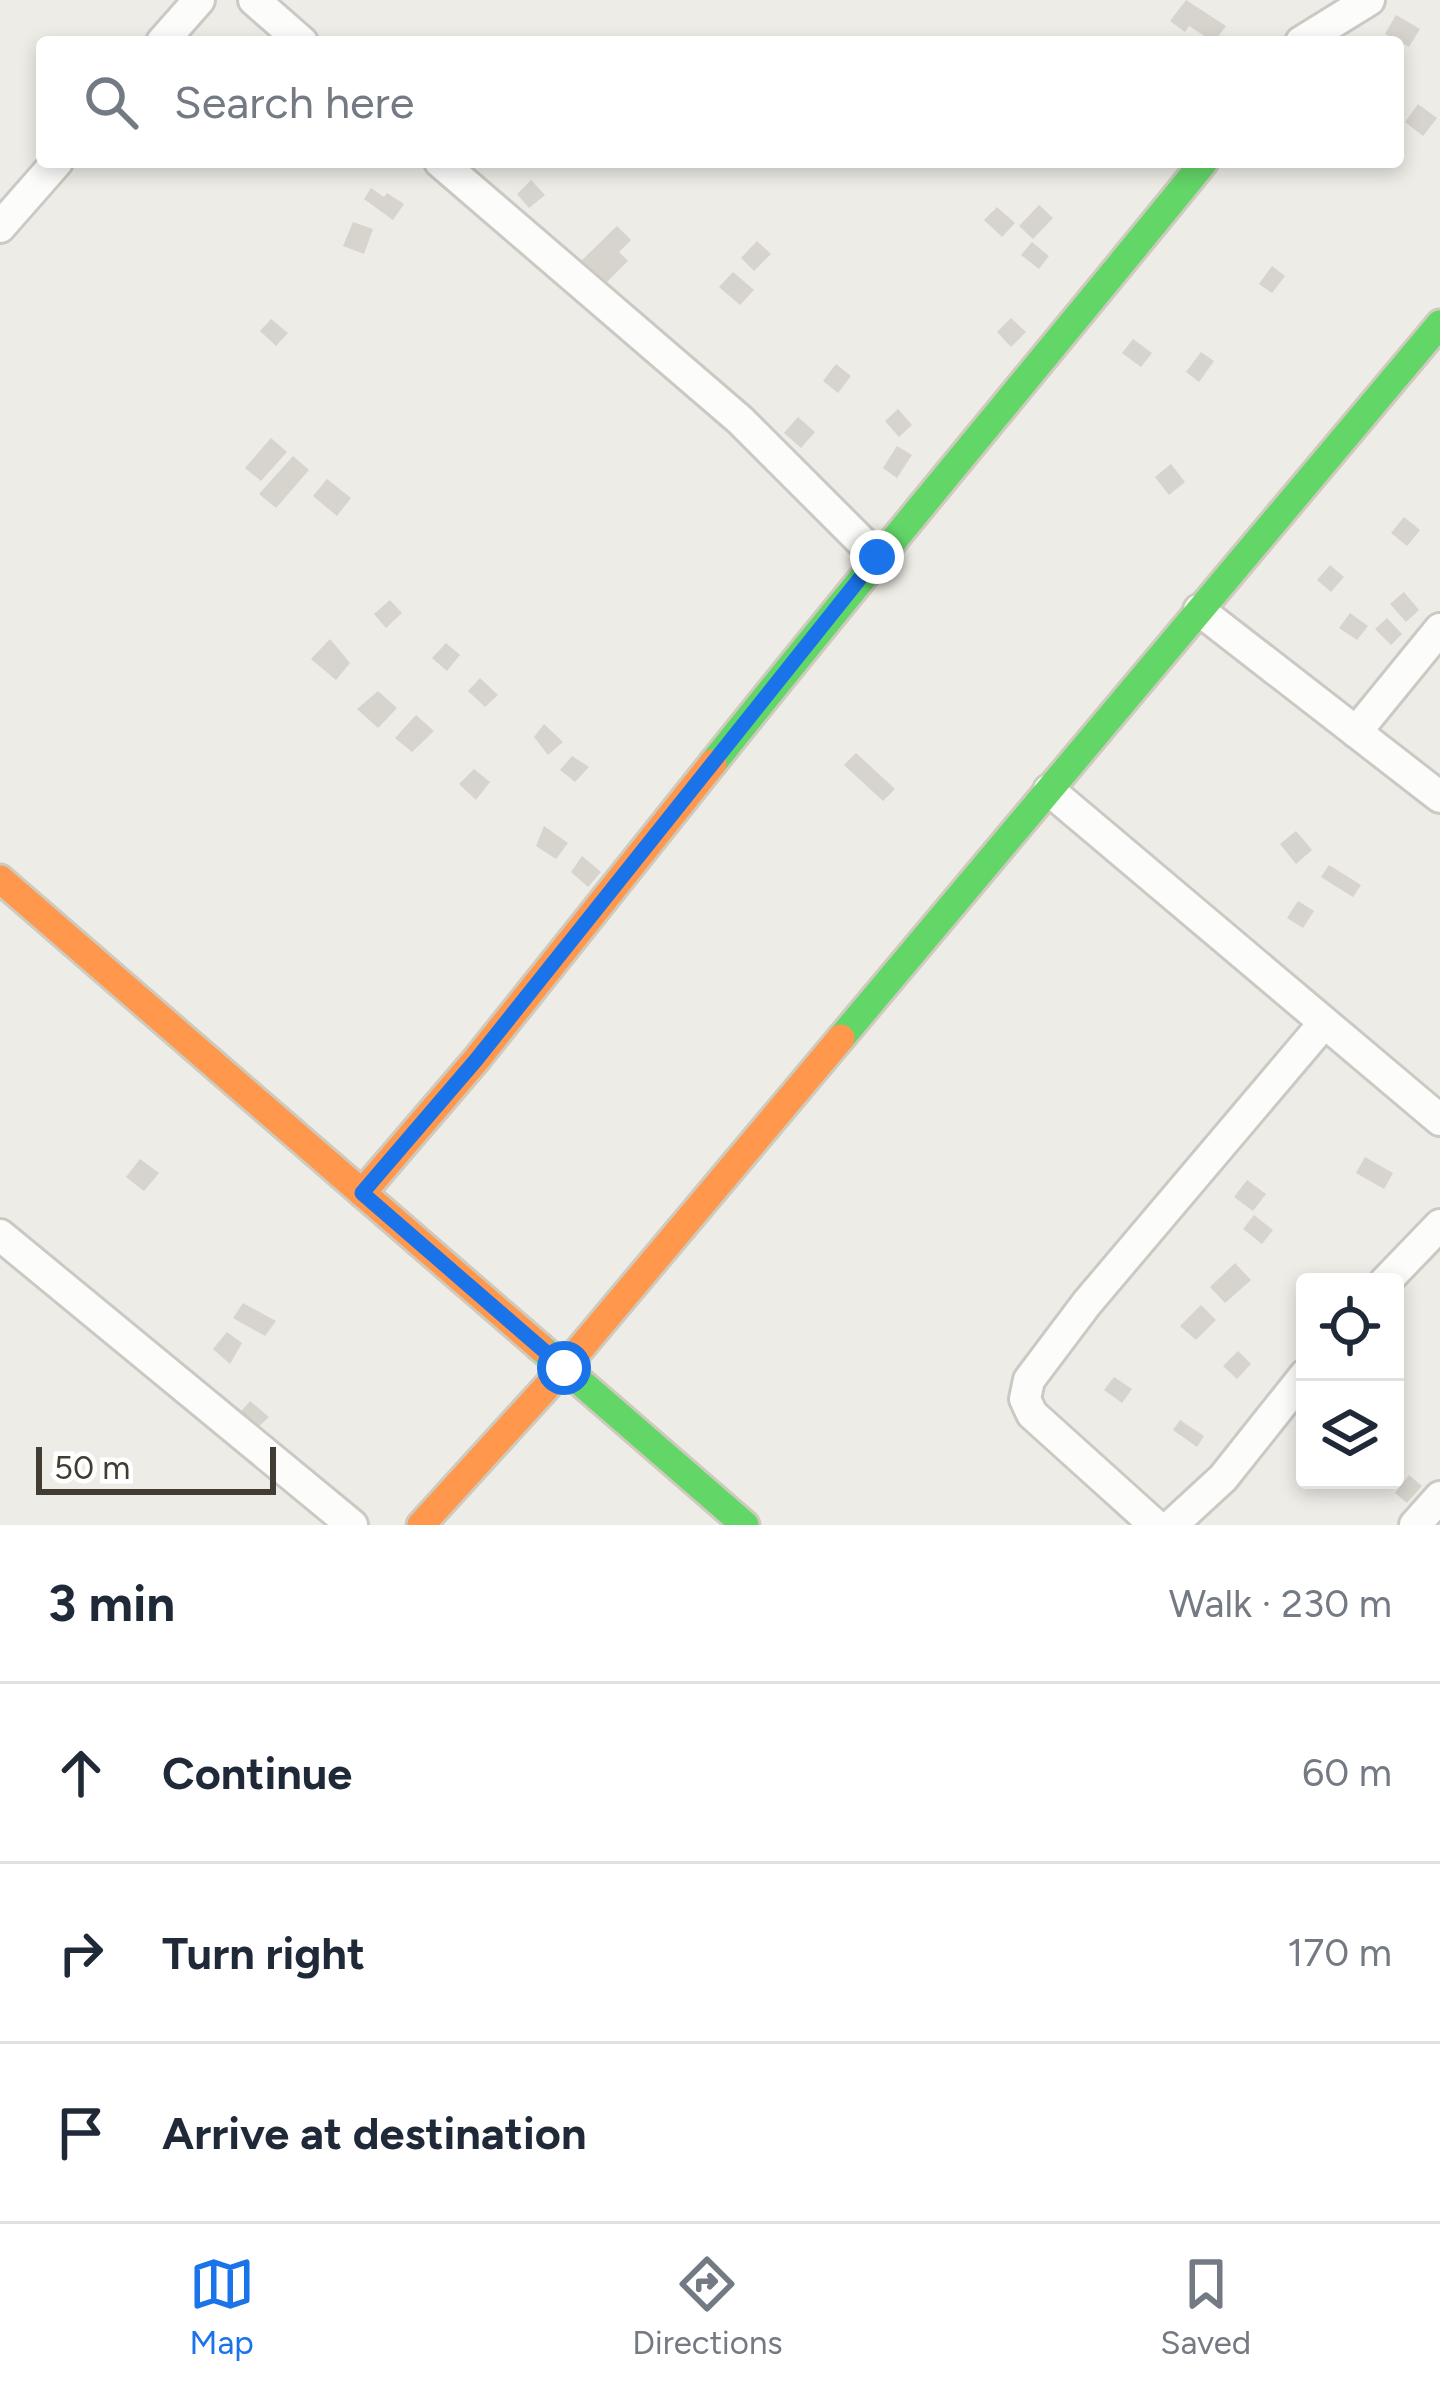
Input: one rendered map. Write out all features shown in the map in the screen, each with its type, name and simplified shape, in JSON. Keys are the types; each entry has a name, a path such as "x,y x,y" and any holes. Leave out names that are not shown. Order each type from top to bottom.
{"street":[{"path":"167,36 199,0"},
{"path":"254,0 295,36"},
{"path":"1311,36 1369,0"},
{"path":"0,227 52,168"},
{"path":"447,168 740,420 877,557"},
{"path":"362,1193 490,1042 877,557 1199,168"},
{"path":"421,1525 564,1368 1440,324"},
{"path":"1199,610 1440,797"},
{"path":"1356,732 1440,629"},
{"path":"1048,790 1440,1120"},
{"path":"0,879 745,1525"},
{"path":"1155,1525 1032,1414 1025,1399 1029,1381 1087,1303 1324,1023"},
{"path":"1394,1273 1440,1225"},
{"path":"0,1234 352,1525"},
{"path":"1172,1525 1223,1478 1300,1381"},
{"path":"1415,1525 1440,1497"}],"building":[{"path":"1186,0 1226,26 1218,36 1205,36 1189,26 1185,32 1170,21"},
{"path":"1396,15 1420,29 1409,47 1404,36 1385,34"},
{"path":"1418,104 1437,118 1423,136 1405,122"},
{"path":"531,180 545,195 529,208 517,194"},
{"path":"371,188 404,204 393,220 364,199"},
{"path":"1039,205 1053,218 1033,239 1019,226"},
{"path":"997,207 1015,223 1002,237 984,220"},
{"path":"353,222 373,229 364,254 343,246"},
{"path":"617,226 631,240 619,252 628,261 605,284 582,260"},
{"path":"757,241 771,254 754,271 741,258"},
{"path":"1032,242 1049,256 1039,269 1021,255"},
{"path":"1272,266 1285,276 1272,293 1259,284"},
{"path":"733,272 754,290 740,305 719,287"},
{"path":"1011,318 1026,332 1011,347 997,332"},
{"path":"271,319 288,333 276,346 260,331"},
{"path":"1133,339 1152,353 1141,367 1122,353"},
{"path":"1201,352 1214,361 1199,382 1186,372"},
{"path":"836,364 851,376 838,393 823,381"},
{"path":"898,409 912,425 899,437 885,421"},
{"path":"798,417 815,432 801,448 784,433"},
{"path":"271,438 287,452 261,481 245,468"},
{"path":"897,446 912,455 897,478 883,468"},
{"path":"293,456 309,470 276,508 259,494"},
{"path":"1171,464 1185,482 1169,495 1155,477"},
{"path":"327,479 351,498 337,516 313,496"},
{"path":"1404,517 1420,530 1407,546 1391,533"},
{"path":"1330,565 1344,577 1331,592 1317,580"},
{"path":"1404,592 1419,610 1406,622 1390,604"},
{"path":"390,600 402,613 386,628 374,614"},
{"path":"1350,613 1368,626 1357,640 1339,628"},
{"path":"1387,618 1402,634 1391,645 1375,629"},
{"path":"330,639 350,663 336,680 311,659"},
{"path":"446,643 460,655 447,671 432,658"},
{"path":"480,678 498,695 485,707 468,691"},
{"path":"378,691 397,708 378,728 357,709"},
{"path":"416,715 434,731 412,752 395,738"},
{"path":"544,724 563,742 548,755 534,737"},
{"path":"856,753 895,789 883,801 844,765"},
{"path":"572,756 589,767 575,782 560,770"},
{"path":"474,769 490,782 476,800 459,784"},
{"path":"544,826 568,843 556,859 536,846"},
{"path":"1296,831 1312,850 1296,864 1280,844"},
{"path":"582,856 601,872 588,887 571,872"},
{"path":"1329,865 1361,885 1353,897 1321,877"},
{"path":"1298,901 1314,911 1303,928 1287,918"},
{"path":"1365,1157 1393,1173 1384,1189 1356,1173"},
{"path":"140,1159 159,1173 144,1191 126,1177"},
{"path":"1247,1180 1266,1194 1253,1211 1234,1197"},
{"path":"1254,1215 1273,1230 1262,1244 1243,1229"},
{"path":"1235,1263 1251,1280 1225,1303 1210,1287"},
{"path":"243,1303 276,1321 265,1336 233,1318"},
{"path":"1201,1305 1216,1320 1196,1340 1180,1326"},
{"path":"227,1332 242,1343 230,1364 213,1349"},
{"path":"1238,1351 1251,1364 1237,1379 1223,1366"},
{"path":"1114,1377 1132,1389 1122,1403 1104,1390"},
{"path":"250,1401 269,1417 255,1430 237,1416"},
{"path":"1180,1420 1204,1436 1197,1447 1173,1430"},
{"path":"1409,1475 1422,1486 1407,1503 1395,1493 1404,1489"}],"traffic: fast":[{"path":"713,763 1199,168"},
{"path":"841,1038 1440,324"},
{"path":"540,1347 745,1525"}],"traffic: slow":[{"path":"362,1193 476,1060 713,763"},
{"path":"0,879 540,1347"},
{"path":"421,1525 564,1368 841,1038"}],"route":[{"path":"564,1368 362,1193 476,1060 877,557"}]}
